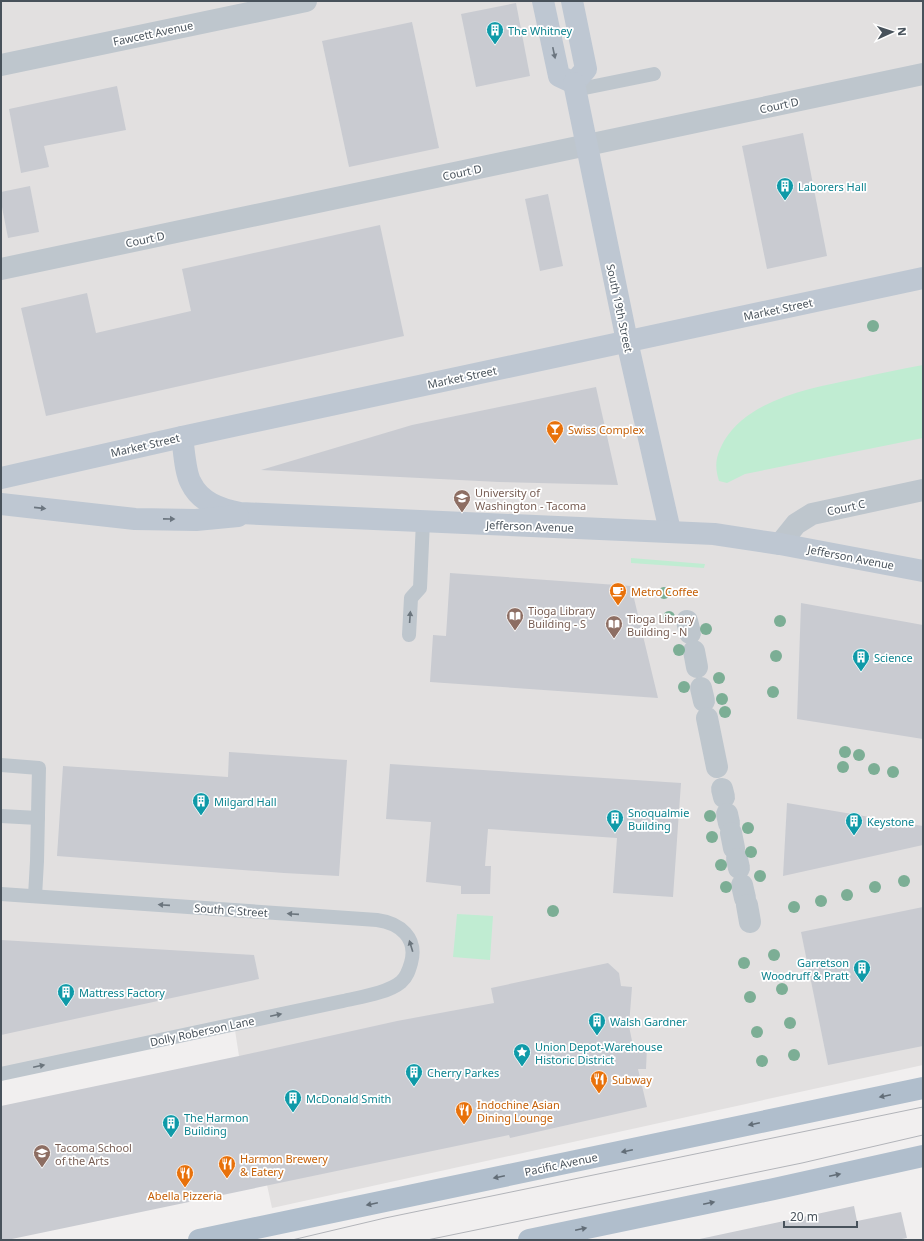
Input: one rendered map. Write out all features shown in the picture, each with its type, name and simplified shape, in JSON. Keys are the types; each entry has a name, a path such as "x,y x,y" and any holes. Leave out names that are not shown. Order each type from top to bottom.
{"main road":[{"path":"543,1 559,76 574,86 586,69 572,1"},
{"name":"South 19th Street","path":"574,86 627,341 670,531"},
{"name":"Market Street","path":"1,478 182,437 923,278"},
{"name":"Jefferson Avenue","path":"182,437 190,482 195,490 204,499 215,506 240,513 714,534 780,544 923,571"},
{"path":"1,504 135,519 206,520 257,514"},
{"name":"Pacific Avenue","path":"199,1240 923,1088"},
{"path":"529,1240 774,1189 923,1156"}],"street":[{"name":"Fawcett Avenue","path":"1,65 306,1"},
{"name":"Court D","path":"1,269 923,74"},
{"name":"Court C","path":"780,544 796,524 812,514 923,490"},
{"path":"704,702 732,838"}],"lane":[{"path":"574,86 654,74"},
{"path":"409,635 411,598 420,588 423,521"},
{"path":"1,765 39,768 35,896"},
{"path":"1,816 38,818"},
{"name":"South C Street","path":"1,894 388,922 397,926 407,935 411,945 413,955 408,974 401,982"},
{"name":"Dolly Roberson Lane","path":"1,1074 343,1001 390,989 401,982"}],"shaded area":[{"name":"University of Washington - Tacoma","path":"1,1 923,1 923,1065 272,1208 239,1056 234,1024 1,1074"}],"green space":[{"path":"923,365 923,438 745,474 727,483 719,481 716,465 719,451 724,441 735,427 749,415 765,405 801,391"},
{"path":"631,558 705,564 704,568 631,563"},
{"path":"457,914 493,916 490,960 453,957"}],"building":[{"name":"The Whitney","path":"516,3 530,76 476,87 461,14"},
{"path":"412,22 439,148 349,167 322,41"},
{"path":"117,86 126,130 44,146 49,167 21,173 9,109"},
{"name":"Laborers Hall","path":"803,133 827,256 767,269 742,146"},
{"path":"30,186 39,232 8,238 1,202 1,192"},
{"path":"548,194 563,266 540,271 525,199"},
{"path":"380,225 404,336 46,416 21,308 87,293 96,333 191,311 182,269"},
{"path":"596,387 618,485 499,482 261,470 412,425"},
{"name":"Tioga Library Building - S","path":"450,573 631,586 658,698 430,682 433,635 446,636"},
{"name":"Science","path":"801,603 923,625 923,739 797,719"},
{"name":"Milgard Hall","path":"229,752 347,760 339,876 57,856 63,766 228,777"},
{"name":"Snoqualmie Building","path":"390,764 681,783 673,897 613,893 617,838 488,829 485,866 491,866 490,894 461,894 461,886 426,882 431,822 386,819"},
{"name":"Keystone","path":"787,803 923,826 923,845 783,876"},
{"name":"Garretson Woodruff & Pratt","path":"923,907 923,1046 828,1065 801,932"},
{"name":"Mattress Factory","path":"1,940 254,955 259,979 1,1035"},
{"path":"608,963 619,973 621,986 632,987 629,1026 633,1046 647,1047 646,1069 638,1069 647,1107 510,1138 509,1135 7,1240 1,1240 1,1106 397,1021 494,1003 491,988"},
{"path":"854,1206 857,1221 901,1212 907,1238 896,1240 695,1240"}],"tram line":[{"path":"292,1240 385,1218 923,1107"},
{"path":"427,1240 802,1163 923,1135"}],"place":[{"name":"The Whitney","path":"495,45"},
{"name":"Laborers Hall","path":"785,201"},
{"name":"Swiss Complex","path":"555,444"},
{"name":"University of Washington - Tacoma","path":"462,513"},
{"name":"Metro Coffee","path":"618,606"},
{"name":"Tioga Library Building - S","path":"515,631"},
{"name":"Tioga Library Building - N","path":"614,639"},
{"name":"Science","path":"861,672"},
{"name":"Milgard Hall","path":"201,816"},
{"name":"Snoqualmie Building","path":"615,833"},
{"name":"Keystone","path":"854,836"},
{"name":"Garretson Woodruff & Pratt","path":"862,983"},
{"name":"Mattress Factory","path":"66,1007"},
{"name":"Walsh Gardner","path":"597,1036"},
{"name":"Union Depot-Warehouse Historic District","path":"522,1067"},
{"name":"Cherry Parkes","path":"414,1087"},
{"name":"Subway","path":"599,1094"},
{"name":"McDonald Smith","path":"293,1113"},
{"name":"Indochine Asian Dining Lounge","path":"464,1125"},
{"name":"The Harmon Building","path":"171,1138"},
{"name":"Tacoma School of the Arts","path":"42,1168"},
{"name":"Harmon Brewery & Eatery","path":"227,1179"},
{"name":"Abella Pizzeria","path":"185,1188"}]}
